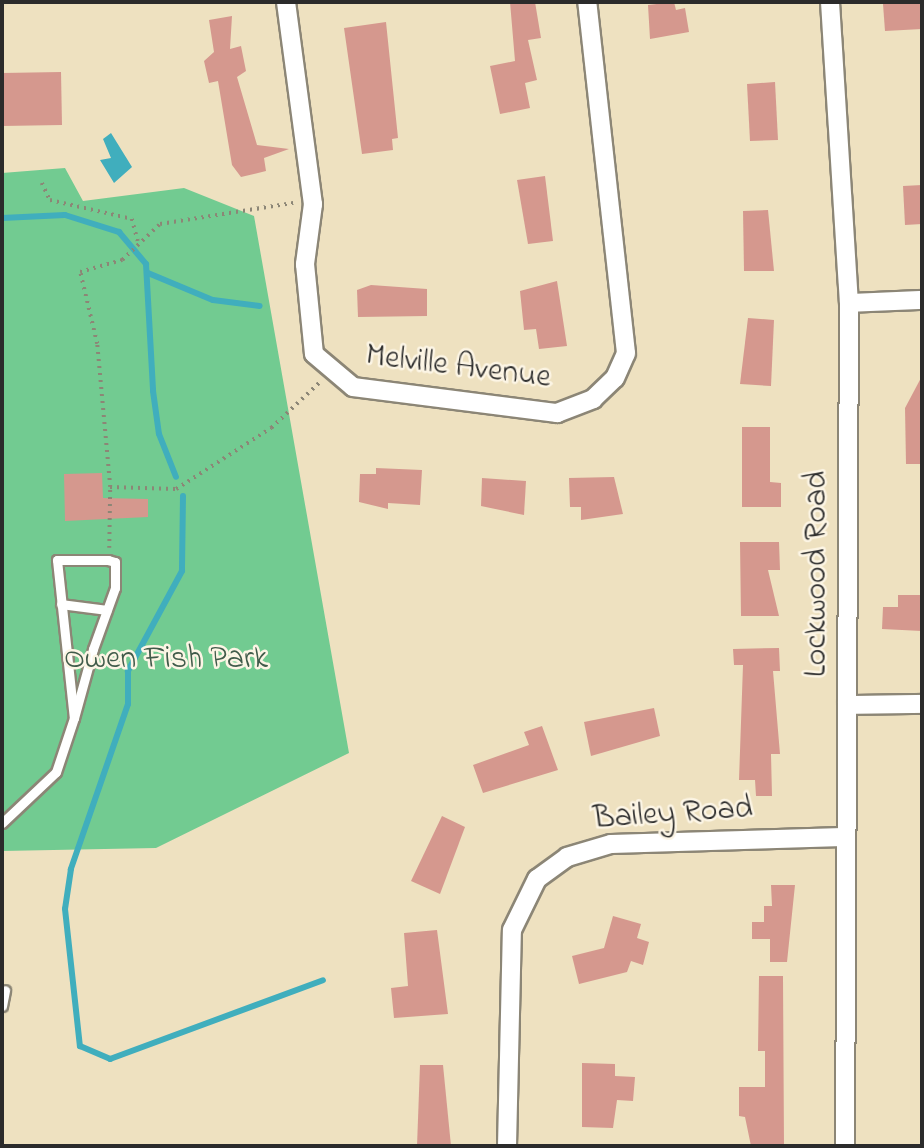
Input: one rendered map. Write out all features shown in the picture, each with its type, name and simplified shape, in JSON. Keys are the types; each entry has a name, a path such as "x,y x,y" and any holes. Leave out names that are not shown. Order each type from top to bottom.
{"street":[{"name":"Melville Avenue","path":"286,2 313,204 306,325 314,354 329,373 353,387 557,413 593,399 615,378 626,353 606,129 587,2"},
{"name":"Lockwood Road","path":"830,2 849,303 844,836 845,1146"},
{"path":"849,303 922,300"},
{"path":"847,705 922,705"},
{"name":"Bailey Road","path":"507,1146 512,930 537,879 567,857 611,844 844,836"}],"lane":[{"path":"2,823 56,772 74,718 107,610 115,588 115,562 108,560 57,560 74,718"},
{"path":"61,604 107,610"},
{"path":"2,1006 5,990"}],"path":[{"path":"42,183 50,200 132,219 138,242"},
{"path":"108,560 110,487 97,344 80,272 123,259 160,224 274,202 313,204"},
{"path":"110,487 176,489 271,428 329,373"}],"green space":[{"name":"Owen Fish Park","path":"65,168 83,201 184,188 254,216 349,753 156,848 2,851 2,173"}],"water":[{"path":"111,133 132,167 114,183 100,160 111,158 103,139"}],"building":[{"path":"510,2 535,2 541,38 528,40 537,80 525,83 530,108 500,114 490,66 515,61"},
{"path":"674,2 676,10 685,8 689,32 650,39 648,5"},
{"path":"920,2 922,29 885,31 883,4"},
{"path":"232,16 230,49 241,46 246,71 237,77 257,145 289,149 264,158 266,171 241,177 232,165 218,81 209,83 204,61 214,52 209,20"},
{"path":"386,22 398,138 392,139 393,150 362,154 344,28"},
{"path":"61,72 62,125 2,126 2,73"},
{"path":"775,82 778,140 750,141 747,84"},
{"path":"545,176 553,241 528,244 517,180"},
{"path":"922,185 922,224 905,225 903,186"},
{"path":"768,210 774,271 744,271 743,211"},
{"path":"557,281 567,346 539,349 536,329 524,330 520,291"},
{"path":"371,285 427,289 427,316 358,317 357,290"},
{"path":"748,318 774,320 771,386 740,384"},
{"path":"922,376 922,464 906,464 905,408"},
{"path":"742,427 770,427 770,482 781,483 781,507 742,507"},
{"path":"376,468 422,470 420,505 388,503 388,509 359,502 360,474 376,474"},
{"path":"102,473 103,498 148,499 148,517 65,521 64,474"},
{"path":"614,477 623,514 581,520 581,507 570,507 569,478"},
{"path":"482,478 526,481 524,515 481,506"},
{"path":"740,542 779,542 780,570 768,570 779,616 741,616"},
{"path":"898,595 922,595 922,631 882,629 883,607 898,607"},
{"path":"779,648 780,671 773,671 780,754 771,754 772,796 756,796 755,780 739,780 743,665 734,665 733,649"},
{"path":"654,708 660,736 591,756 584,722"},
{"path":"542,726 558,770 483,793 473,765 529,745 524,732"},
{"path":"442,816 465,827 440,894 411,881"},
{"path":"771,885 795,885 787,962 770,962 770,939 752,939 752,922 764,922 764,906 772,906"},
{"path":"613,916 641,924 637,938 649,942 643,965 631,961 627,972 579,984 572,956 604,948"},
{"path":"437,930 448,1014 394,1018 391,988 408,986 404,933"},
{"path":"759,976 783,976 784,1146 751,1146 745,1117 739,1116 739,1087 765,1087 765,1051 758,1051"},
{"path":"582,1063 615,1064 615,1076 635,1077 633,1101 617,1100 613,1128 582,1127"},
{"path":"420,1065 443,1065 451,1146 417,1146"}],"waterway":[{"path":"2,218 65,215 119,232 146,264 153,391 159,434 176,477"},
{"path":"148,273 213,300 260,306"},
{"path":"183,496 182,571 128,671 128,704 71,869 65,909 80,1046 110,1059 323,980"}]}
